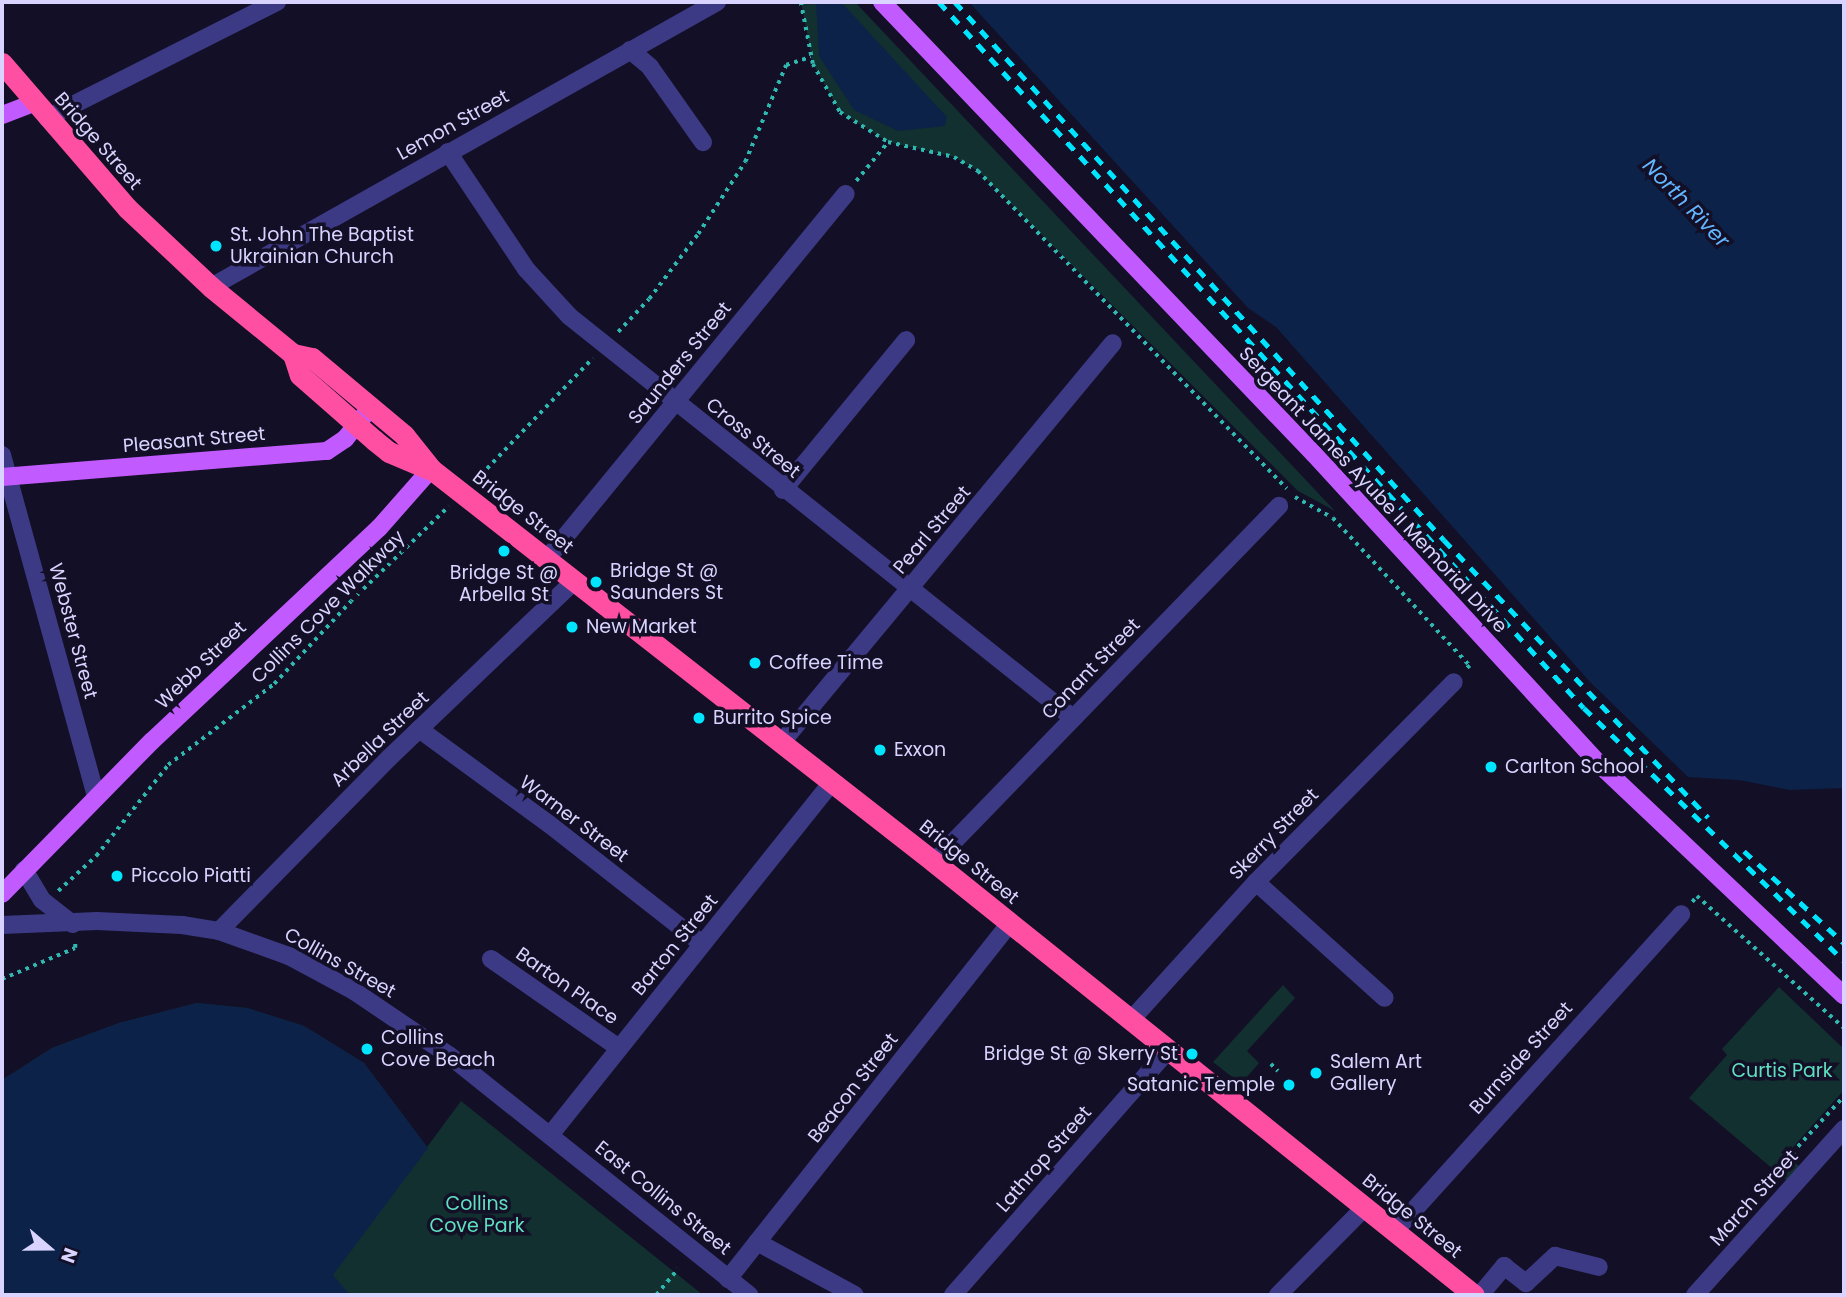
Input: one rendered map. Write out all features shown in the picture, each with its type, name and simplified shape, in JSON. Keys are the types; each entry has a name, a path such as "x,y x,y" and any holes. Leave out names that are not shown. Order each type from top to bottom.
{"highway":[{"name":"Bridge Street","path":"2,63 41,111 152,233 212,287 293,354 312,358 404,435 431,469 934,862 1474,1295"},
{"name":"Bridge Street","path":"293,354 300,375 389,452 431,469"}],"main road":[{"name":"Sergeant James Ayube II Memorial Drive","path":"882,2 1314,454 1599,764 1844,996"},
{"path":"2,114 41,111"},
{"name":"Pleasant Street","path":"6,476 327,451 337,447 371,407"},
{"name":"Webb Street","path":"2,894 96,796 353,553 431,469"}],"street":[{"path":"41,111 277,2"},
{"name":"Lemon Street","path":"212,287 630,50 707,3"},
{"path":"630,50 650,67 703,142"},
{"name":"Cross Street","path":"447,152 526,269 569,316 783,490 1073,718"},
{"name":"Saunders Street","path":"546,559 846,194"},
{"path":"783,490 905,340"},
{"name":"Pearl Street","path":"782,743 1113,343"},
{"name":"Webster Street","path":"2,455 96,796"},
{"name":"Conant Street","path":"934,862 1279,506"},
{"name":"Arbella Street","path":"219,931 419,729 574,581"},
{"name":"Skerry Street","path":"1130,1021 1256,881 1454,682"},
{"name":"Warner Street","path":"419,729 550,824 702,944"},
{"name":"Barton Street","path":"551,1134 832,782"},
{"path":"24,870 42,900 73,924"},
{"path":"1256,881 1385,998"},
{"name":"Burnside Street","path":"1395,1231 1681,914"},
{"name":"Collins Street","path":"2,925 141,921 219,931 289,956 354,991 450,1056 551,1134"},
{"name":"Beacon Street","path":"729,1279 1010,923"},
{"name":"Barton Place","path":"491,959 619,1048"},
{"name":"Lathrop Street","path":"953,1295 1167,1051"},
{"name":"March Street","path":"1695,1295 1844,1129"},
{"name":"East Collins Street","path":"551,1134 749,1295"},
{"path":"1278,1295 1365,1207"},
{"path":"757,1242 855,1295"},
{"path":"1480,1295 1504,1266 1526,1283 1555,1256 1599,1267"}],"path":[{"path":"801,2 811,57 819,83 840,112 888,142 954,157 978,171 1297,499 1333,518 1406,595 1469,666 1454,682"},
{"path":"477,478 649,299 738,172 786,65 811,57"},
{"path":"846,194 888,142"},
{"name":"Collins Cove Walkway","path":"65,886 96,856 168,765 274,684 351,601 463,494"},
{"path":"1681,914 1697,896 1844,1028"},
{"path":"1271,1064 1278,1071"},
{"path":"656,1295 678,1269"}],"green space":[{"path":"801,2 855,2 1335,511 1298,491 978,171 954,157 888,142 840,112 813,64"},
{"path":"1283,985 1295,998 1247,1051 1259,1063 1241,1084 1213,1062"},
{"name":"Curtis Park","path":"1779,987 1844,1049 1844,1090 1786,1155 1806,1172 1793,1186 1689,1098 1727,1055 1722,1049"},
{"name":"Collins Cove Park","path":"197,1003 247,1008 304,1026 364,1063 427,1147 461,1101 703,1295 2,1295 2,1080 52,1048 119,1023"}],"water":[{"path":"816,2 841,2 947,117 945,126 898,131 854,110 819,56"},
{"name":"North River","path":"969,2 1844,2 1844,788 1790,790 1739,780 1688,777 1590,682 1276,327 1248,308"},
{"path":"197,1003 247,1008 304,1026 364,1063 428,1148 333,1275 350,1295 2,1295 2,1080 52,1048 119,1023"}],"railway":[{"path":"939,2 1584,708 1844,961"},
{"path":"955,2 1444,540 1708,817"},
{"path":"1744,851 1844,943"}],"place":[{"name":"St. John The Baptist Ukrainian Church","path":"216,246"},
{"name":"Bridge St @ Arbella St","path":"504,551"},
{"name":"Bridge St @ Saunders St","path":"596,582"},
{"name":"New Market","path":"572,627"},
{"name":"Coffee Time","path":"755,663"},
{"name":"Burrito Spice","path":"699,718"},
{"name":"Exxon","path":"880,750"},
{"name":"Carlton School","path":"1491,767"},
{"name":"Piccolo Piatti","path":"117,876"},
{"name":"Collins Cove Beach","path":"367,1049"},
{"name":"Bridge St @ Skerry St","path":"1192,1054"},
{"name":"Salem Art Gallery","path":"1316,1073"},
{"name":"Satanic Temple","path":"1289,1085"}]}
